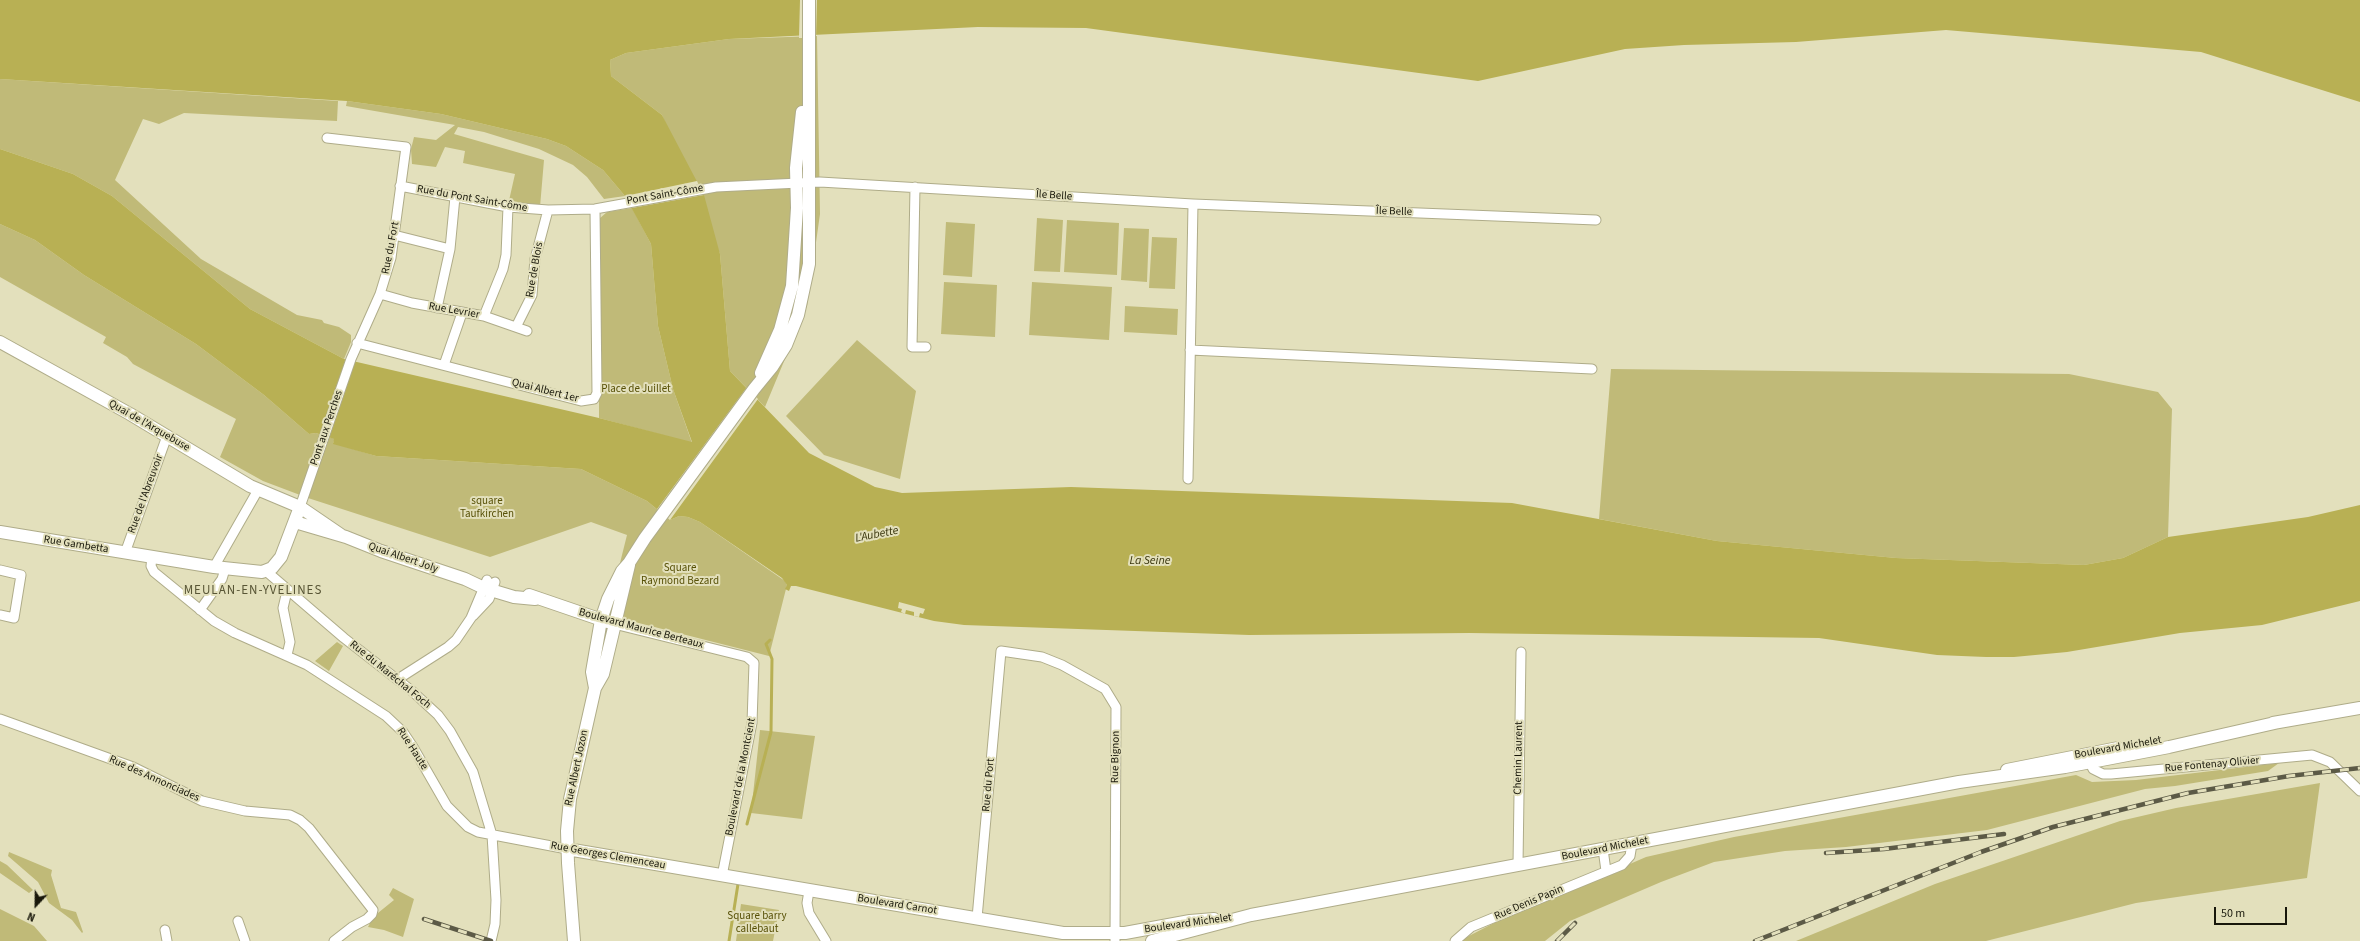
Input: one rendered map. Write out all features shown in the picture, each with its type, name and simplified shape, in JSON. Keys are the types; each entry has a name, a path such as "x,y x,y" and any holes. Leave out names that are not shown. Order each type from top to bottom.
{"main road":[{"path":"754,388 772,367 786,345 800,309 809,264 809,0"},
{"path":"754,388 780,330 788,306 794,264 797,182 796,165 808,59"},
{"name":"Quai de l'Arquebuse","path":"0,342 167,436 258,490 299,510"},
{"name":"Rue Albert Jozon","path":"595,688 592,672 601,620 610,593 622,570 629,564 655,524 754,388"},
{"path":"266,571 276,565 282,557 299,510"},
{"name":"Quai Albert Joly","path":"299,510 314,517 341,535"},
{"name":"Quai Albert Joly","path":"299,510 341,535 381,551 465,579 476,576 490,585"},
{"name":"Rue Gambetta","path":"0,532 219,568 258,572 266,571"},
{"name":"Rue Albert Jozon","path":"574,941 567,849 570,799 595,688 603,674 629,564"},
{"name":"Boulevard Maurice Berteaux","path":"490,585 514,597 535,599 614,624"},
{"name":"Boulevard Michelet","path":"1152,941 1251,915 1959,782 2023,766 2088,758 2360,708"},
{"name":"Rue Georges Clemenceau","path":"567,849 727,877"},
{"name":"Boulevard Carnot","path":"727,877 1063,933 1128,937"},
{"name":"Boulevard Michelet","path":"1128,937 1190,921 1251,915"},
{"name":"Boulevard Carnot","path":"1063,933 1086,941"}],"street":[{"name":"Rue du Fort","path":"327,138 406,147 391,258 380,294 357,343"},
{"name":"Île Belle","path":"797,182 915,187 1193,204 1596,220"},
{"name":"Pont Saint-Côme","path":"615,204 716,187 797,182"},
{"name":"Rue du Pont Saint-Côme","path":"400,186 508,208 548,210 595,209 615,204"},
{"path":"915,187 912,347 926,347"},
{"path":"437,308 450,249 455,197"},
{"path":"1188,479 1193,204"},
{"path":"484,316 505,262 508,208"},
{"name":"Quai Albert 1er","path":"357,343 581,401 594,399 597,393 595,209"},
{"name":"Rue de Blois","path":"516,327 532,295 535,259 548,210"},
{"path":"394,234 450,249"},
{"name":"Rue Levrier","path":"380,294 437,308 484,316 527,331"},
{"path":"444,365 462,313"},
{"name":"Pont aux Perches","path":"299,510 357,343"},
{"path":"1190,350 1592,369"},
{"name":"Rue de l'Abreuvoir","path":"125,553 167,436"},
{"path":"200,610 222,579 219,568 230,536 258,490"},
{"name":"Rue Haute","path":"152,557 151,566 154,572 200,610 235,633 297,659 375,707 396,724 413,747 447,806 472,830 491,831"},
{"path":"0,570 21,575 14,618 0,615"},
{"name":"Rue du Maréchal Foch","path":"266,571 287,591 398,679 423,701 450,731 473,772 491,831 496,900 495,924 491,941"},
{"path":"398,679 456,640 471,618 487,603 490,585"},
{"path":"287,591 283,608 290,642 287,655"},
{"name":"Boulevard Maurice Berteaux","path":"614,624 748,657"},
{"name":"Rue du Port","path":"977,918 1001,651"},
{"name":"Rue Bignon","path":"1001,651 1042,657 1062,665 1105,689 1112,697 1116,707 1128,937"},
{"name":"Chemin Laurent","path":"1518,865 1521,652"},
{"name":"Boulevard de la Montcient","path":"727,877 752,723 754,667 748,657"},
{"name":"Rue des Annonciades","path":"0,719 133,767 202,801 234,809 290,815 309,828 373,910 372,914 367,919 352,927 334,941"},
{"name":"Rue Fontenay Olivier","path":"2088,758 2090,767 2097,772 2111,774 2312,755 2330,762 2360,791"},
{"name":"Rue Georges Clemenceau","path":"491,831 567,849"},
{"name":"Rue Denis Papin","path":"1455,941 1471,927 1606,871 1628,860 1632,844"},
{"path":"1603,849 1606,871"},
{"path":"809,891 806,903 809,913 826,941"},
{"path":"238,921 245,941"},
{"path":"165,930 167,941"}],"green space":[{"path":"817,36 820,214 807,306 765,407 730,371 720,254 662,115 611,76 610,60 626,53 729,39"},
{"path":"0,79 338,101 337,121 184,113 159,124 143,119 115,180 201,259 297,315 322,320 324,323 339,327 351,335 351,342 344,359 250,309 112,196 73,174 0,149"},
{"path":"347,101 441,114 547,139 566,146 603,170 625,196 604,199 587,177 573,165 539,149 484,132 458,127 454,134 544,160 540,207 508,205 515,174 463,163 465,151 445,147 436,167 412,164 411,149 414,137 436,140 455,125 346,106"},
{"name":"Place de Juillet","path":"632,208 651,244 658,326 673,389 692,443 599,418 599,219 607,212"},
{"path":"1037,218 1063,220 1060,272 1034,271"},
{"path":"1067,220 1119,223 1117,275 1064,272"},
{"path":"946,222 975,224 972,277 943,275"},
{"name":"square Taufkirchen","path":"0,224 35,240 84,275 196,344 264,395 309,434 316,433 335,439 333,443 376,456 581,469 647,501 670,520 679,516 688,517 700,522 785,581 787,585 769,656 607,615 627,535 591,522 490,557 308,498 263,481 220,457 236,419 133,364 127,357 103,343 106,337 0,277"},
{"path":"1124,228 1149,229 1147,282 1121,280"},
{"path":"1152,237 1177,238 1175,289 1149,288"},
{"path":"944,282 997,285 995,337 941,334"},
{"path":"1032,282 1112,287 1109,340 1029,335"},
{"path":"1125,306 1178,309 1177,335 1124,332"},
{"path":"857,340 916,391 900,479 824,455 786,416"},
{"path":"1611,369 2069,374 2158,392 2172,409 2168,537 2123,558 2084,565 1896,558 1717,541 1599,519"},
{"path":"337,642 343,646 329,671 315,661"},
{"path":"760,730 815,736 802,819 751,813"},
{"path":"2279,763 2268,771 2175,786 2145,789 1987,830 1846,847 1785,851 1714,862 1661,882 1570,921 1545,941 1462,941 1496,922 1646,857 1734,837 2076,775 2092,782 2136,780"},
{"path":"2320,783 2307,878 2136,903 1986,941 1796,941 1935,884 2120,821 2176,808"},
{"path":"9,852 52,870 51,875 61,908 76,912 83,932 82,933 72,920 49,903 38,882 8,856"},
{"path":"0,861 7,865 33,890 29,893 0,873"},
{"path":"393,888 414,899 403,937 384,930 368,927 373,917 394,900 389,895"},
{"name":"Square barry callebaut","path":"741,904 779,910 773,941 736,941"},
{"path":"0,909 34,926 47,941 0,941"}],"water":[{"name":"La Seine","path":"0,0 2360,0 2360,102 2201,52 1946,30 1796,42 1684,45 1625,49 1478,81 1086,28 978,27 729,39 626,53 610,60 611,76 662,115 704,195 720,254 730,371 809,453 875,487 902,493 1071,487 1512,503 1717,541 1896,558 2084,565 2123,558 2168,537 2308,517 2360,505 2360,601 2262,625 2180,633 2067,652 2014,657 1986,657 1937,655 1819,638 1469,633 1249,635 964,625 934,621 796,586 791,586 789,591 785,589 787,585 782,578 700,522 688,517 679,516 670,520 647,501 581,469 376,456 333,444 334,439 316,433 309,434 264,395 196,344 84,275 35,240 0,224 0,149 73,174 112,196 250,309 344,359 599,418 692,442 673,389 658,326 651,244 625,196 603,170 566,146 547,139 441,114 347,101 0,79"}],"pier":[{"path":"800,0 817,0 816,38 799,38"},
{"path":"697,181 704,195 632,208 625,196"},
{"path":"747,387 758,399 670,520 657,509"},
{"path":"899,602 925,609 923,614 920,613 919,617 914,616 914,612 906,610 905,614 901,612 902,609 898,608"}],"waterway":[{"name":"L'Aubette","path":"747,824 771,732 772,659 766,644 770,640"},
{"name":"L'Aubette","path":"729,941 738,884"}],"railway":[{"path":"1755,941 1981,852 2053,827 2188,793 2289,776 2360,768"},
{"path":"1826,853 1884,849 2004,834"},
{"path":"424,919 491,941"},
{"path":"1557,941 1575,923"}],"district":[{"name":"MEULAN-EN-YVELINES","path":"253,591"}],"park label":[{"name":"Square Raymond Bezard","path":"680,575"}]}
